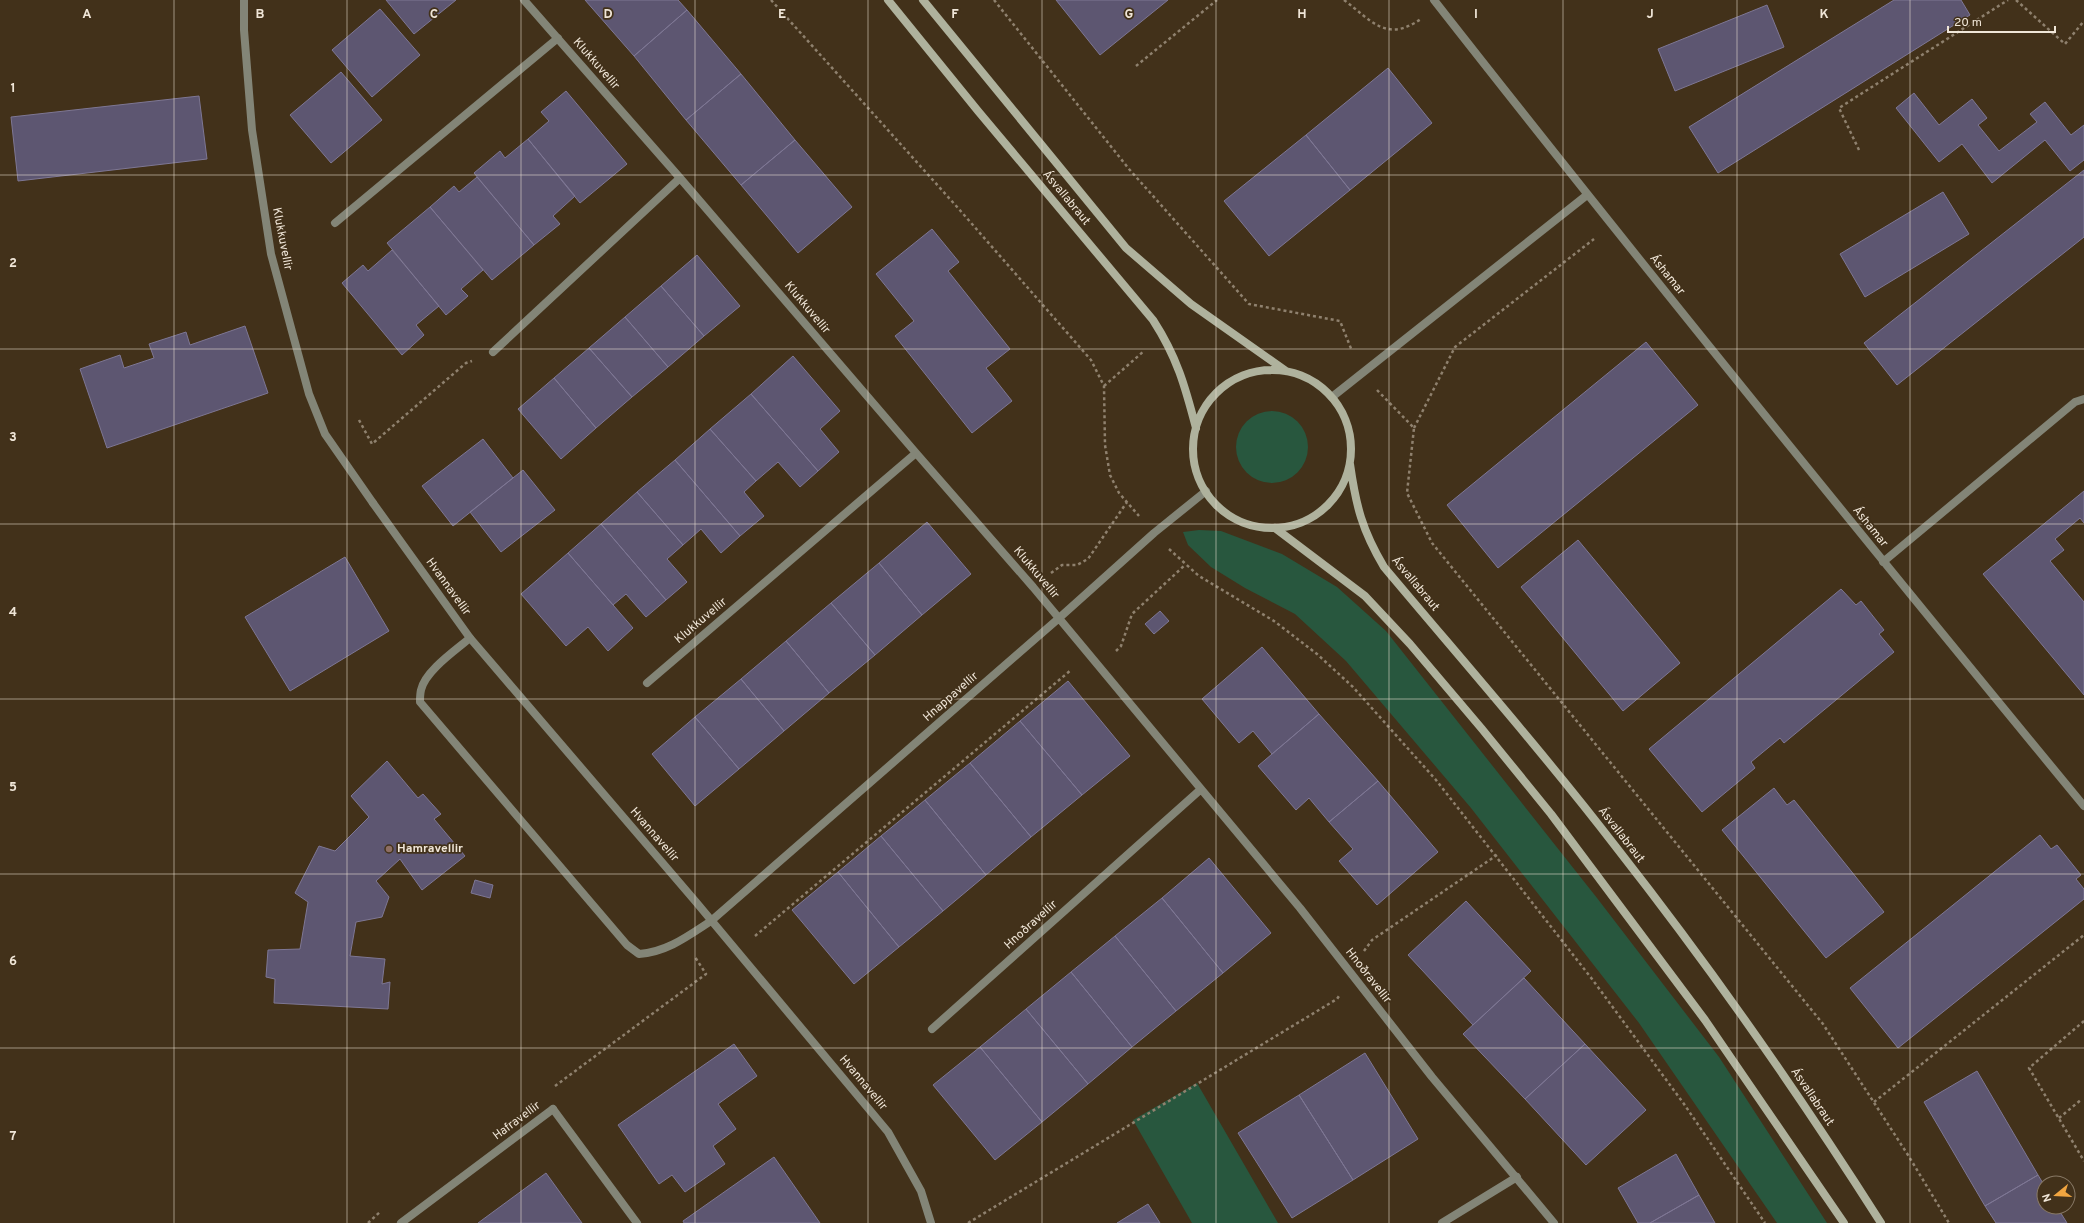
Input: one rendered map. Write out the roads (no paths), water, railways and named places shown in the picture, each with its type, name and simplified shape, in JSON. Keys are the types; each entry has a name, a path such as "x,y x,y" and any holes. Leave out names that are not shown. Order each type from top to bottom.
{"main road":[{"name":"Ásvallabraut","path":"888,0 983,117 1153,320 1163,336 1183,377 1196,428"},
{"name":"Ásvallabraut","path":"923,0 1126,248 1191,304 1286,371"},
{"path":"1269,370 1286,371 1303,376 1319,385 1332,397 1342,412 1348,428 1351,446 1350,464 1338,492 1318,513 1290,526 1275,528 1248,524 1236,519 1224,511 1206,492 1198,476 1194,460 1193,444 1196,428 1202,412 1211,398 1232,381 1253,372 1269,370"},
{"name":"Ásvallabraut","path":"1350,464 1355,496 1362,524 1384,567 1542,754 1617,848 1704,964 1786,1078 1881,1223"},
{"path":"1275,528 1365,596 1410,644 1482,729 1551,814 1705,1020 1844,1223"}],"street":[{"name":"Klukkuvellir","path":"244,0 244,30 252,130 271,254 309,394 325,434 349,468"},
{"name":"Klukkuvellir","path":"524,0 680,178 1033,587 1058,619"},
{"name":"Áshamar","path":"1437,3 1587,195 1883,562 2084,806"},
{"name":"Klukkuvellir","path":"335,223 558,38"},
{"path":"493,352 680,178"},
{"path":"1332,397 1587,195"},
{"name":"Áshamar","path":"1883,562 2075,402 2084,399"},
{"name":"Klukkuvellir","path":"647,683 916,453"},
{"name":"Hvannavellir","path":"349,468 470,638 711,920 888,1132 921,1191 931,1223"},
{"name":"Hnappavellir","path":"470,638 440,663 421,689 420,702 627,945 639,954 655,953 684,939 711,920 1058,619 1154,533 1206,492"},
{"name":"Hnoðravellir","path":"1058,619 1351,972 1432,1077 1554,1223"},
{"name":"Hnoðravellir","path":"932,1029 1200,790"},
{"name":"Hafravellir","path":"402,1223 553,1109 637,1223"},
{"path":"1442,1223 1517,1177"}],"place":[{"name":"Hamravellir","path":"389,849"}]}
